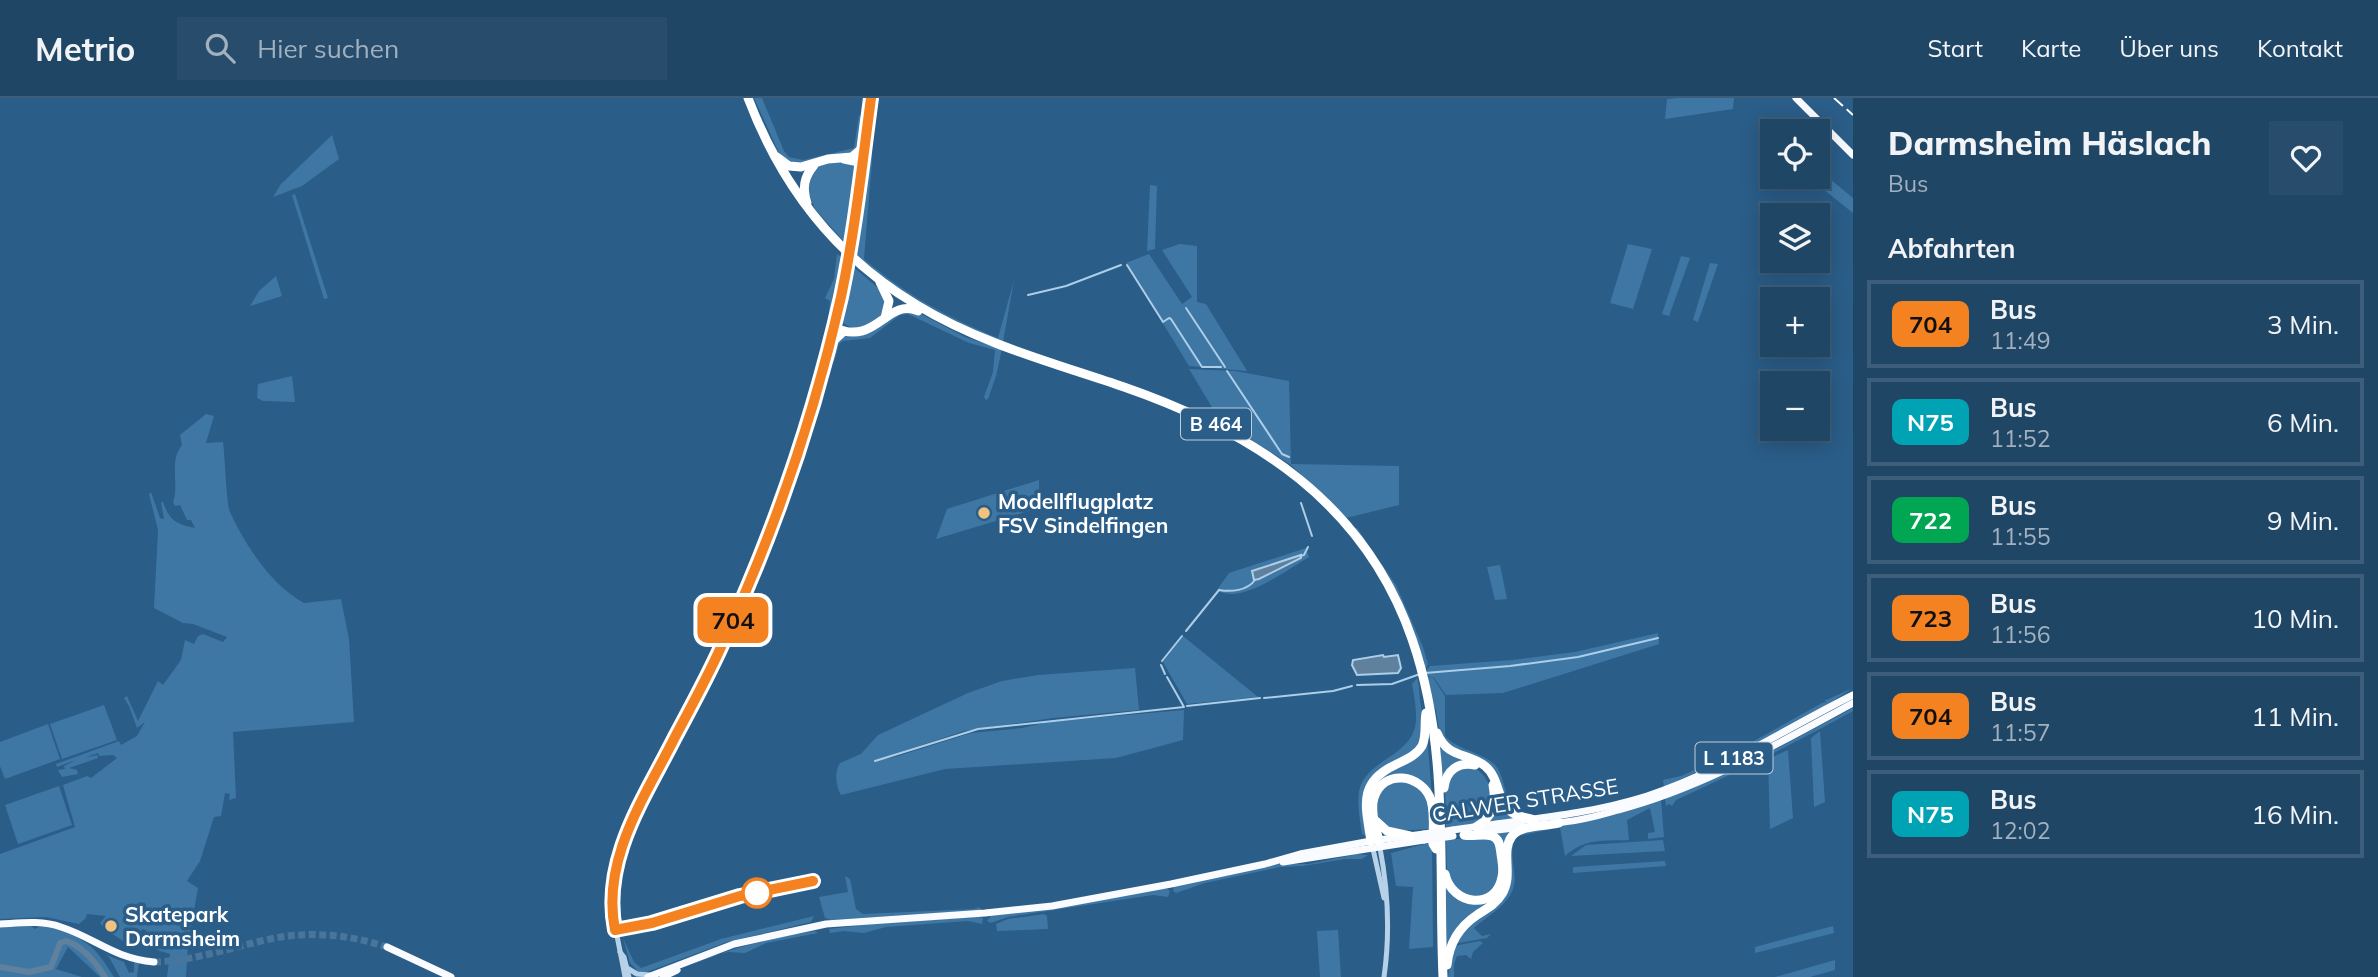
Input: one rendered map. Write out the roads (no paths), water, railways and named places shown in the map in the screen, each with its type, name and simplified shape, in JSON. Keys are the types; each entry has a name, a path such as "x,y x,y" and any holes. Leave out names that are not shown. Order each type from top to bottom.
{"highway":[{"name":"B 464","path":"748,98 771,151 810,211 841,247 878,279 933,315 995,343 1178,407 1249,442 1294,473 1334,511 1367,553 1391,594 1428,701 1441,810 1437,977"},
{"path":"847,158 865,146"},
{"path":"771,151 789,166 802,167 828,159 864,161"},
{"path":"810,211 804,195 804,183 815,163"},
{"path":"878,279 888,298 884,319"},
{"path":"834,325 848,331 870,329 895,311 904,308 933,315"},
{"path":"829,345 848,331"},
{"name":"B 464","path":"1422,682 1435,795 1445,977"},
{"path":"1428,701 1437,734 1445,747 1488,768 1497,781 1507,809 1518,816 1534,820"},
{"path":"1376,845 1366,805 1370,785 1385,770 1410,758 1418,750 1425,734 1426,713"},
{"path":"1441,810 1447,774 1462,765 1478,766 1492,781 1495,798 1489,817 1476,827"},
{"path":"1376,845 1374,797 1383,784 1402,778 1416,781 1430,800 1433,844 1439,852 1448,883 1466,900 1479,900 1494,892 1502,877 1499,842 1489,835 1464,835"},
{"path":"1375,820 1387,831 1410,836"},
{"path":"1445,977 1449,951 1459,931 1495,903 1503,893 1509,876 1508,848 1513,835 1521,830 1559,823"}],"main road":[{"path":"1796,98 1853,155"},
{"name":"CALWER STRASSE","path":"695,958 751,939 825,923 985,913 1066,904 1265,864 1300,853 1376,845 1600,808 1676,785 1735,758 1853,695"},
{"name":"CALWER STRASSE","path":"1453,833 1464,835 1559,823 1629,808 1679,790 1754,756 1852,704"},
{"name":"CALWER STRASSE","path":"1376,845 1410,836 1424,837"},
{"path":"0,924 43,923 61,927 115,953 150,962"},
{"path":"387,947 451,977"},
{"name":"L 1183","path":"651,976 695,958"},
{"name":"L 1183","path":"663,977 695,958"}],"street":[{"path":"625,977 612,902 616,863 629,826 720,650 750,582 797,454 829,345 846,270 864,161 871,98"},
{"path":"1376,845 1386,888 1384,977"},
{"path":"625,968 637,974 651,976"}],"waterway":[{"path":"1028,295 1066,286 1121,265"},
{"path":"1127,265 1163,322 1171,319 1202,367 1221,367"},
{"path":"1186,308 1225,367"},
{"path":"1227,371 1282,454 1289,457"},
{"path":"1301,503 1312,536"},
{"path":"1300,556 1304,555 1308,547"},
{"path":"1186,631 1219,590 1238,590 1255,580"},
{"path":"1162,661 1182,636"},
{"path":"1425,673 1578,657 1658,638"},
{"path":"1161,665 1165,674"},
{"path":"1357,685 1392,684 1420,674"},
{"path":"875,761 978,729 1184,707 1167,677"},
{"path":"1264,698 1333,691 1352,686"},
{"path":"1187,706 1260,698"},
{"path":"0,967 29,972 51,967 60,943 66,941 83,951 105,977"}],"tunnel":[{"path":"154,962 185,959 275,938 304,935 346,937 387,947"}],"railway":[{"path":"1834,98 1853,115"}],"place":[{"name":"Modellflugplatz FSV Sindelfingen","path":"984,513"},
{"name":"Skatepark Darmsheim","path":"111,926"}]}
